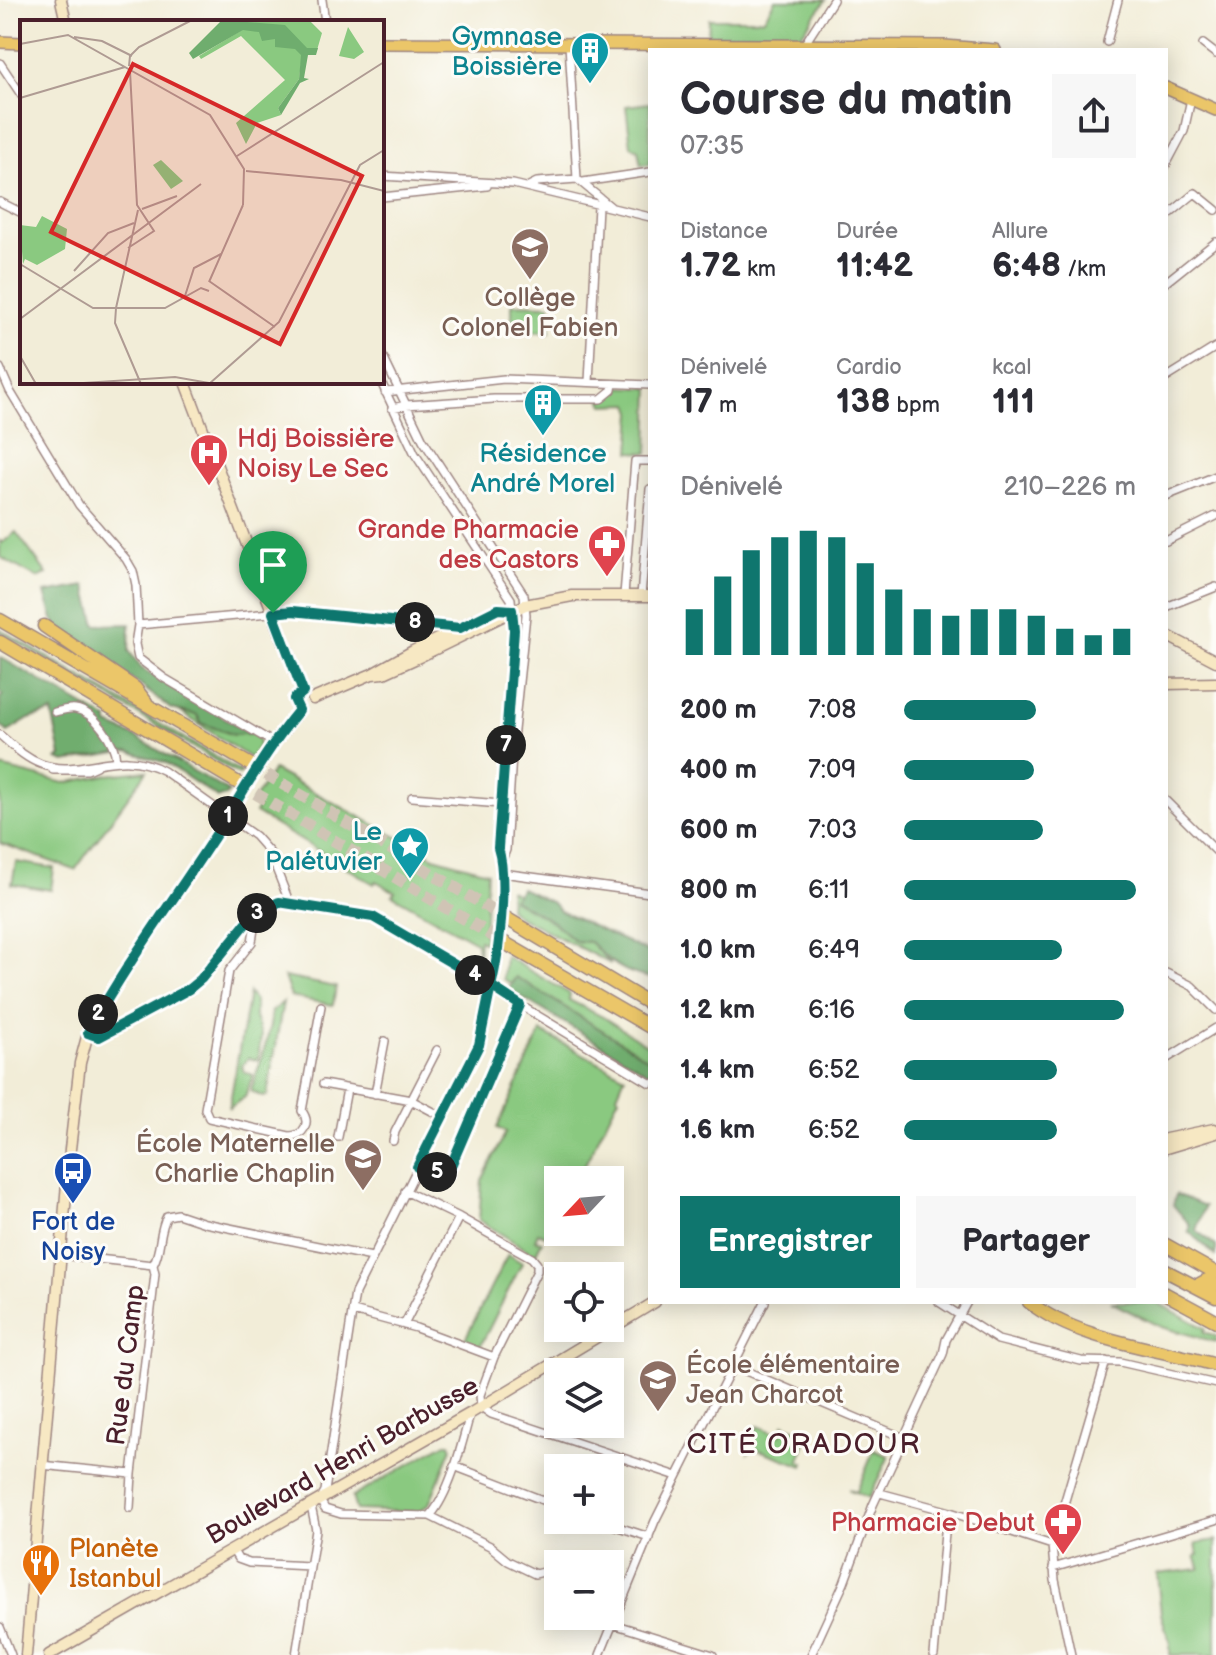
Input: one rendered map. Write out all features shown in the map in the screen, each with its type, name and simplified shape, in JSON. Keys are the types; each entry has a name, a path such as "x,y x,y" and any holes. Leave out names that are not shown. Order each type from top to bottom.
{"highway":[{"path":"0,620 251,765"},
{"path":"44,626 135,688 150,708"},
{"path":"0,642 240,784"},
{"path":"504,917 648,1003"},
{"path":"503,942 647,1026"},
{"path":"1168,1246 1216,1273"},
{"path":"1168,1272 1216,1297"},
{"path":"1196,1286 1207,1280 1216,1285"},
{"path":"1168,1295 1216,1321"},
{"path":"1032,1304 1058,1320 1088,1331 1216,1365"}],"main road":[{"path":"61,0 66,20"},
{"path":"0,42 20,43"},
{"path":"384,43 970,48"},
{"path":"1168,89 1216,110"},
{"path":"186,384 303,692"},
{"path":"372,674 384,673 525,605 572,596 646,596"},
{"path":"313,699 372,674 498,609 512,610"},
{"path":"1168,636 1216,661"},
{"path":"1168,684 1215,682"},
{"path":"303,692 313,699"},
{"path":"299,710 294,699 303,692"},
{"path":"26,1655 80,1063 88,1033 106,1000 271,747 299,710 311,708 313,699"},
{"path":"1168,1139 1216,1131"},
{"path":"1168,1147 1216,1131"},
{"name":"Boulevard Henri Barbusse","path":"49,1655 232,1549 311,1510 320,1500 583,1348 594,1337 652,1304"}],"street":[{"path":"322,0 325,20"},
{"path":"803,48 833,0"},
{"path":"1107,42 1118,0"},
{"path":"569,44 580,180 611,207"},
{"path":"1203,44 1216,54"},
{"path":"0,63 20,93"},
{"path":"1168,161 1184,131 1191,99"},
{"path":"384,176 534,186 648,172"},
{"path":"384,197 469,190 498,184"},
{"path":"534,186 598,206 648,216"},
{"path":"1168,215 1195,193 1216,210"},
{"path":"0,202 20,212"},
{"path":"589,382 598,206"},
{"path":"1168,280 1216,242"},
{"path":"1168,377 1216,347"},
{"path":"384,359 423,440 521,590 525,605 506,850 502,860"},
{"path":"0,368 10,391 79,505 133,571 138,658 271,747"},
{"path":"385,392 504,379 648,385"},
{"path":"296,1655 316,1530 311,1510 325,1491 355,1293 479,1045 496,967 502,877 498,848 514,630 511,599 415,454 382,384"},
{"path":"392,408 494,399 601,399 612,390 613,384"},
{"path":"624,595 635,461 648,461"},
{"path":"1168,495 1216,476"},
{"path":"1168,540 1216,516"},
{"path":"646,596 648,542"},
{"path":"1168,606 1216,587"},
{"path":"138,625 292,611 460,628"},
{"path":"55,712 80,710 103,729 116,752 116,760"},
{"path":"0,738 24,760 42,769 63,772 87,770 103,762 124,759 152,764 255,836 270,853 290,904"},
{"path":"412,797 501,804"},
{"path":"1168,803 1216,851"},
{"path":"502,877 648,893"},
{"path":"88,1033 99,1037 189,989 201,979 252,916 279,902 373,917 648,1082"},
{"path":"252,916 255,922 252,942 229,971 205,1109 209,1118 289,1136 300,1134 306,1124 302,1111 321,1006"},
{"path":"1168,974 1192,986 1216,1010"},
{"path":"417,1167 447,1175 520,1005"},
{"path":"1168,1058 1216,1028"},
{"path":"375,1094 385,1041"},
{"path":"393,1141 437,1050"},
{"path":"323,1084 411,1100 443,1117"},
{"path":"338,1137 347,1089"},
{"path":"405,1191 459,1217 532,1258 537,1264 537,1271 494,1357 480,1395 481,1407 491,1414 677,1476"},
{"name":"Rue du Camp","path":"41,1465 132,1474 155,1274 153,1265 158,1258 161,1227 167,1216 178,1214 205,1223 372,1257"},
{"path":"404,1325 459,1217"},
{"path":"61,1255 153,1265"},
{"path":"624,1597 677,1476 764,1304"},
{"path":"942,1304 998,1340 1081,1361 1127,1363 1216,1384"},
{"path":"811,1655 904,1438 966,1304"},
{"path":"353,1311 404,1325 494,1357"},
{"path":"1071,1655 1053,1568 1052,1545 1106,1361"},
{"path":"734,1366 904,1438"},
{"path":"430,1516 454,1466 471,1413"},
{"path":"454,1466 544,1501"},
{"path":"130,1508 132,1474"},
{"path":"880,1493 1052,1545"},
{"path":"320,1500 325,1509 341,1514 430,1516 490,1546 508,1561 535,1574 544,1572"},
{"path":"934,1655 947,1511"},
{"path":"1053,1568 1216,1520"},
{"path":"624,1529 649,1537"},
{"path":"232,1549 238,1559 249,1563 310,1566"},
{"path":"0,1627 11,1655"},
{"path":"624,1627 713,1655"},
{"path":"600,1655 610,1630"}],"green space":[{"path":"775,0 826,0 800,36 708,37 709,19 764,19"},
{"path":"648,103 648,164 641,165 638,150 631,146 626,106"},
{"path":"512,304 550,305 550,332 512,331"},
{"path":"618,387 648,388 648,453 630,452 633,412 630,404 604,405 602,400 612,395"},
{"path":"16,532 47,574 37,578 0,557 0,541 2,543"},
{"path":"86,586 96,625 130,624 129,651 141,668 250,733 234,735 201,723 197,715 171,709 61,633 45,593"},
{"path":"0,629 241,772 239,775 0,632"},
{"path":"0,657 108,720 108,725 134,736 229,792 218,798 166,763 128,751 65,762 57,759 61,756 52,712 29,719 8,732 0,725 0,698 3,695 0,693"},
{"path":"179,711 197,715 201,723 234,735 250,733 258,738 259,745 250,758"},
{"path":"0,767 65,783 147,771 75,870 0,843"},
{"path":"273,770 434,857 487,872 484,942 479,940 478,965 476,942 255,813 258,808 252,802"},
{"path":"16,862 54,868 51,890 12,884"},
{"path":"521,888 553,903 560,911 648,952 648,977 617,966 590,942 575,941 553,922 513,899"},
{"path":"510,890 517,894 514,900 553,922 575,941 590,942 611,964 516,915 509,908"},
{"path":"505,956 570,994 569,1000 648,1046 648,1059 516,977 511,984 503,979"},
{"path":"284,977 336,987 333,1005 291,997"},
{"path":"516,977 648,1059 648,1073 508,989"},
{"path":"249,993 255,1001 255,1017 261,1036 258,1060 248,1058 242,1066 244,1072 253,1075 245,1097 229,1108"},
{"path":"283,1002 267,1096 263,1097 251,1091 267,1040 271,1012"},
{"path":"541,1032 625,1076 617,1095 619,1097 584,1166 544,1166 544,1235 538,1233 535,1240 542,1241 535,1255 479,1220 482,1180 506,1132 497,1128"},
{"path":"1176,1194 1205,1206 1196,1230 1216,1246 1216,1256 1188,1231 1190,1225 1173,1205"},
{"path":"508,1254 522,1263 480,1347 464,1341"},
{"path":"1115,1304 1160,1304 1205,1328 1204,1332 1216,1336 1216,1342 1161,1327"},
{"path":"784,1424 800,1431 800,1439 801,1431 807,1437 813,1436 802,1443 805,1444 799,1460 804,1463 803,1466 754,1448 749,1452 758,1426 780,1435"},
{"path":"450,1443 452,1448 429,1504 418,1512 356,1510 352,1497"},
{"path":"874,1450 889,1456 869,1498 848,1489 857,1491"},
{"path":"1216,1540 1216,1655 1170,1655 1157,1574 1200,1569 1195,1556 1198,1555 1196,1543"}],"tunnel":[{"path":"251,765 504,917"},
{"path":"240,784 503,942"}],"place":[{"name":"Gymnase Boissière","path":"590,85"},
{"name":"Collège Colonel Fabien","path":"530,281"},
{"name":"Résidence André Morel","path":"543,437"},
{"name":"Hdj Boissière Noisy Le Sec","path":"209,487"},
{"name":"Grande Pharmacie des Castors","path":"607,578"},
{"name":"Le Palétuvier","path":"410,880"},
{"name":"École Maternelle Charlie Chaplin","path":"363,1192"},
{"name":"Fort de Noisy","path":"73,1205"},
{"name":"École élémentaire Jean Charcot","path":"658,1413"},
{"name":"Pharmacie Debut","path":"1063,1556"},
{"name":"Planète Istanbul","path":"41,1597"}],"district":[{"name":"CITÉ ORADOUR","path":"804,1443"}],"route":[{"path":"273,613 292,611 460,628 498,609 512,610 514,630 498,848 502,860 502,881 496,967 491,986 520,1005 447,1175 417,1167 479,1045 491,986 373,917 279,902 264,908 239,930 201,979 189,989 99,1037 88,1033 106,1000 217,834 261,762 299,710 294,699 303,692 273,613"}]}
